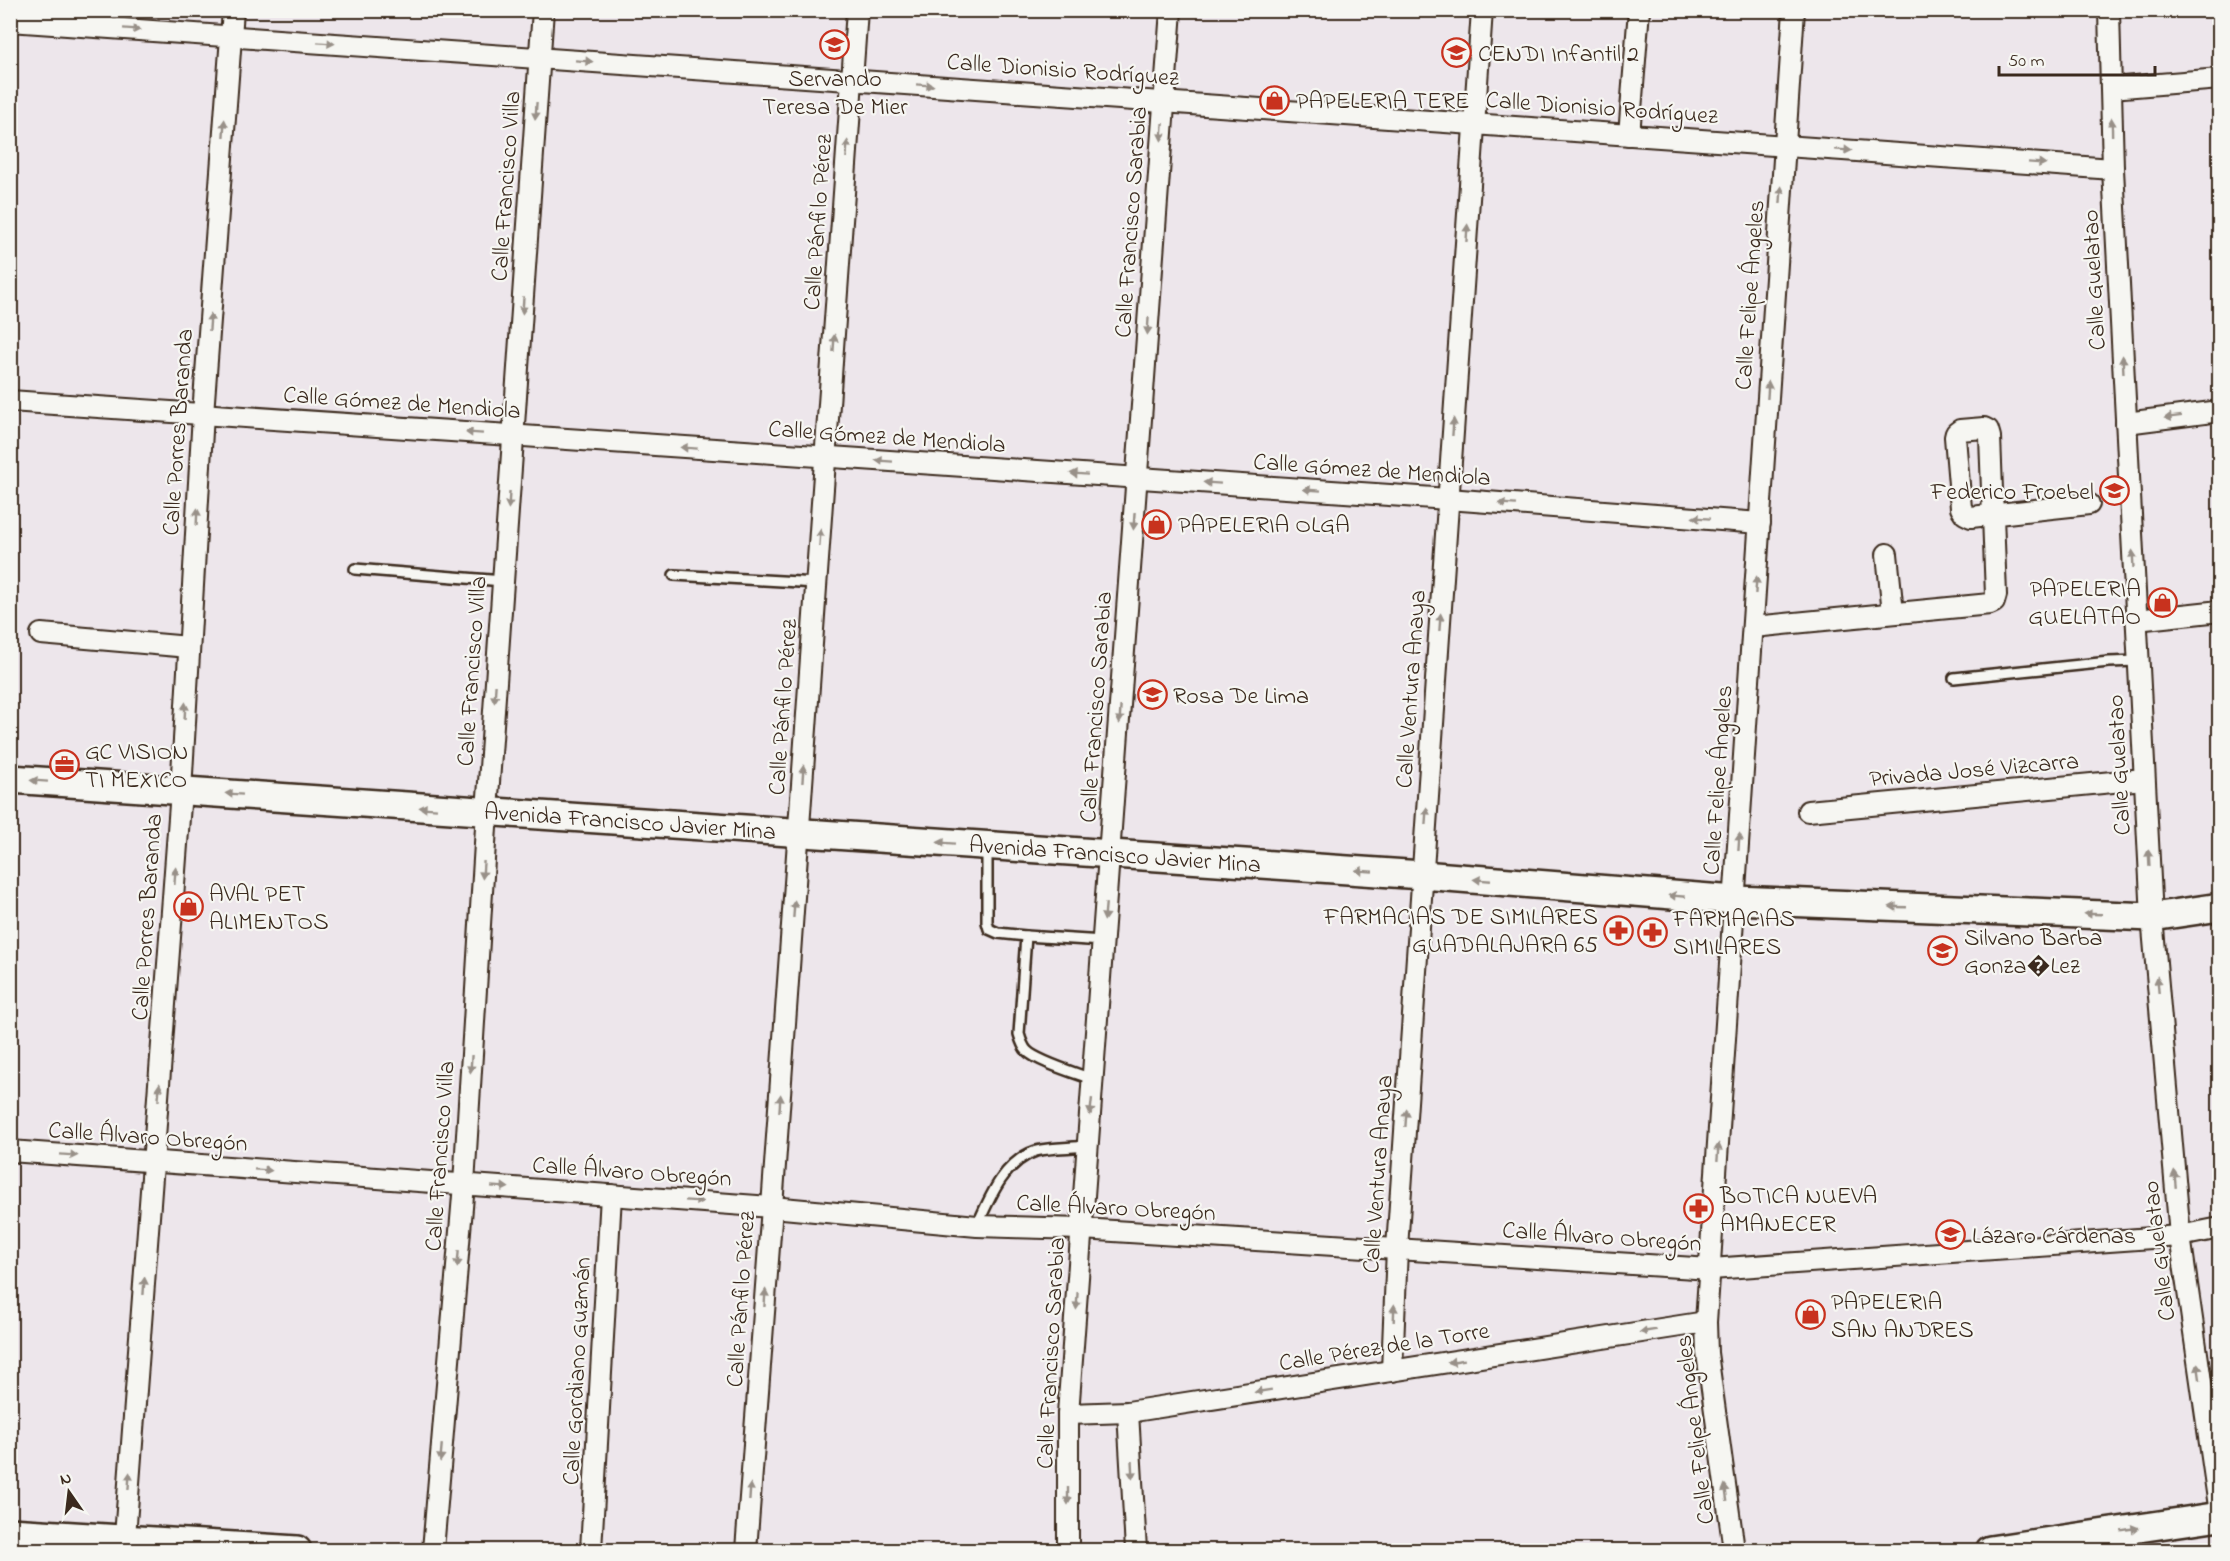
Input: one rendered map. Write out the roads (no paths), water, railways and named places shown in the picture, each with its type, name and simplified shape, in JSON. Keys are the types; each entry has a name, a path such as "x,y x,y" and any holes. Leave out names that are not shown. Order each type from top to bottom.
{"main road":[{"name":"Avenida Francisco Javier Mina","path":"10,779 1422,875 1735,900 2152,917 2220,907"},
{"path":"1990,1551 2051,1546 2220,1515"},
{"path":"10,1532 124,1545 297,1551"}],"street":[{"name":"Calle Porres Baranda","path":"124,1545 181,791 203,414 233,10"},
{"name":"Calle Francisco Villa","path":"433,1551 464,1184 487,812 543,10"},
{"name":"Calle Pánfilo Pérez","path":"746,1551 857,10"},
{"name":"Calle Francisco Sarabia","path":"1068,1551 1068,1414 1171,10"},
{"name":"Calle Ventura Anaya","path":"1392,1371 1397,1248 1482,10"},
{"path":"1629,135 1639,10"},
{"name":"Calle Felipe Ángeles","path":"1734,1551 1707,1353 1706,1322 1794,10"},
{"name":"Calle Guelatao","path":"2109,10 2112,169 2152,917 2180,1236 2220,1515"},
{"name":"Calle Dionisio Rodríguez","path":"10,21 2112,169"},
{"path":"2110,88 2220,79"},
{"name":"Calle Gómez de Mendiola","path":"10,401 1448,499 1760,523"},
{"path":"2126,423 2220,411"},
{"path":"1753,627 1990,604 1994,602 1996,595 1992,514 2089,504"},
{"path":"1887,554 1893,613"},
{"path":"2136,620 2220,611"},
{"path":"41,634 189,647"},
{"name":"Privada José Vizcarra","path":"1808,811 2144,779"},
{"name":"Calle Álvaro Obregón","path":"10,1151 772,1207 976,1226 1082,1229 1711,1269 2180,1236 2220,1228"},
{"name":"Calle Gordiano Guzmán","path":"591,1551 611,1195"},
{"name":"Calle Pérez de la Torre","path":"1068,1414 1128,1412 1706,1322"},
{"path":"1128,1412 1136,1551"}],"lane":[{"path":"354,570 503,581"},
{"path":"674,575 817,583"},
{"path":"1954,678 2138,661"},
{"path":"987,845 988,929 998,933 1026,936 1102,941"},
{"path":"1026,936 1019,1034 1021,1042 1025,1049 1035,1056 1094,1080"},
{"path":"976,1226 993,1189 1017,1162 1035,1151 1087,1146"}],"place":[{"name":"Servando Teresa De Mier","path":"835,45"},
{"name":"CENDI Infantil 2","path":"1457,53"},
{"name":"PAPELERIA TERE","path":"1275,100"},
{"name":"Federico Froebel","path":"2115,491"},
{"name":"PAPELERIA OLGA","path":"1157,524"},
{"name":"PAPELERIA GUELATAO","path":"2162,602"},
{"name":"Rosa De Lima","path":"1152,695"},
{"name":"GC VISION TI MEXICO","path":"64,765"},
{"name":"AVAL PET ALIMENTOS","path":"188,907"},
{"name":"FARMACIAS DE SIMILARES GUADALAJARA 65","path":"1619,930"},
{"name":"FARMACIAS SIMILARES","path":"1652,932"},
{"name":"Silvano Barba Gonza�Lez","path":"1943,951"},
{"name":"BOTICA NUEVA AMANECER","path":"1699,1209"},
{"name":"Lázaro Cárdenas","path":"1951,1235"},
{"name":"PAPELERIA SAN ANDRES","path":"1810,1315"}]}
